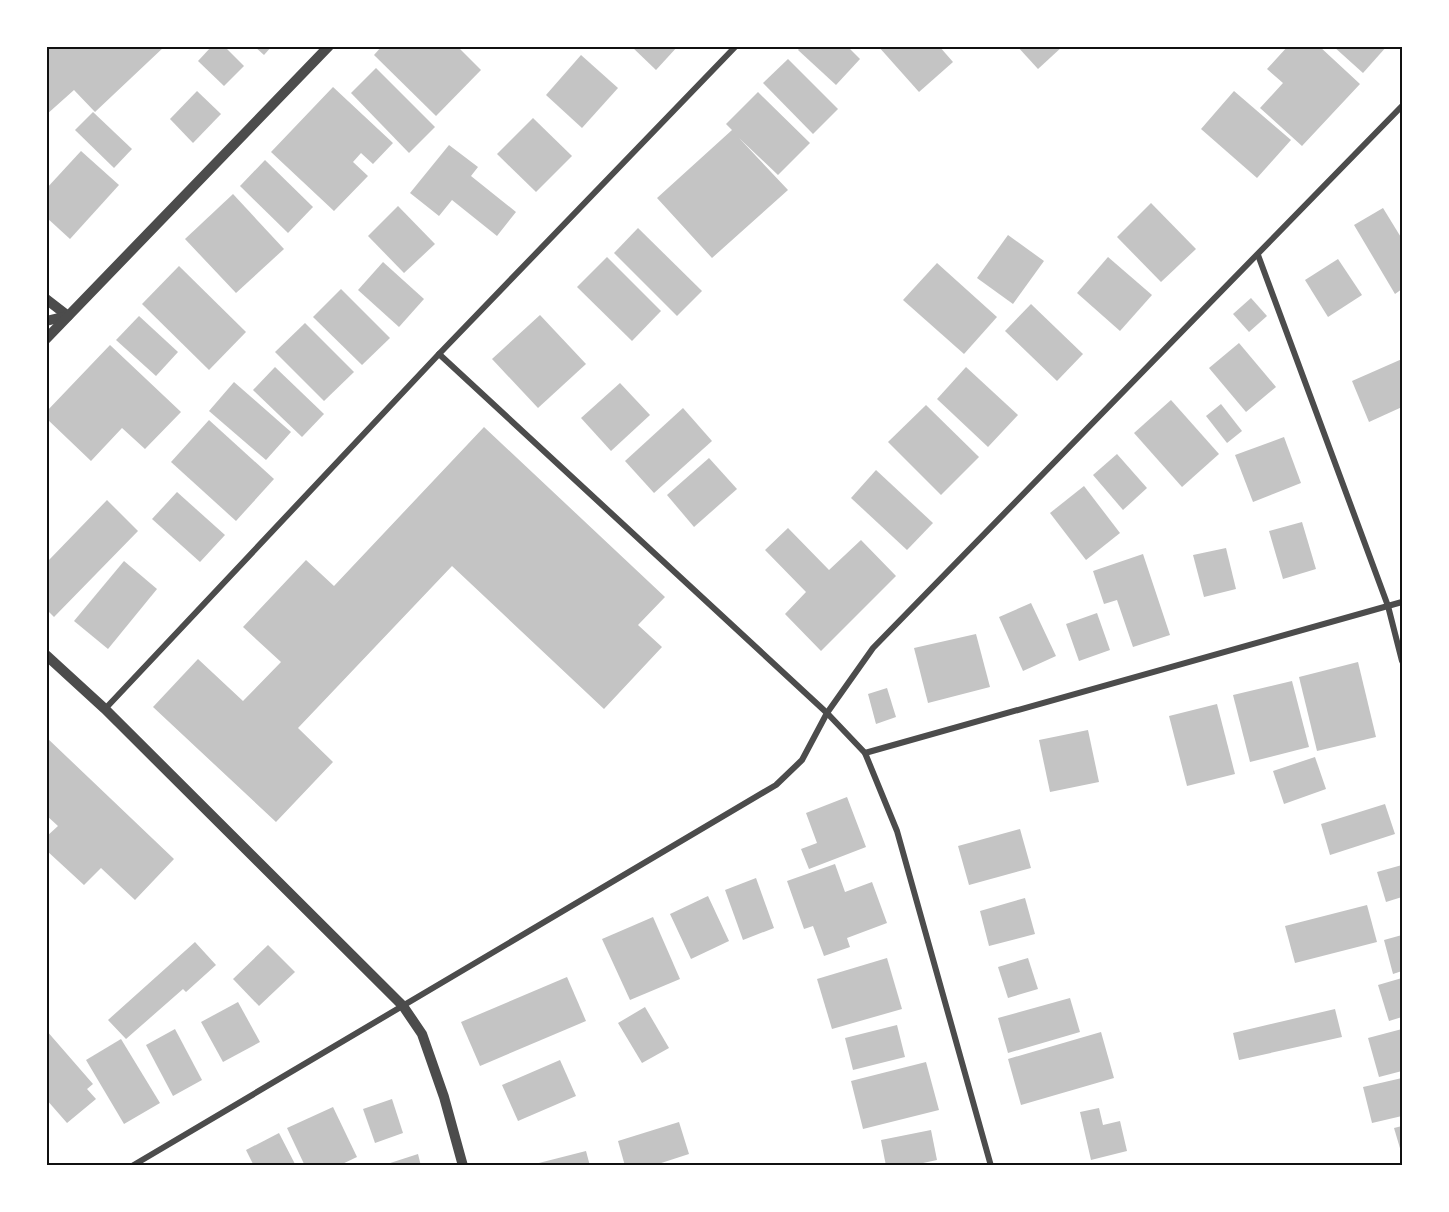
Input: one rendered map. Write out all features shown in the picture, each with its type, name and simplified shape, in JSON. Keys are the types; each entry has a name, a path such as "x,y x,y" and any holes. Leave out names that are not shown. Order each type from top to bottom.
{"street":[{"path":"46,339 328,46"},
{"path":"105,709 439,354 736,46"},
{"path":"132,1166 776,785 802,760 827,713 873,648 1402,106"},
{"path":"1258,255 1388,606 1402,661"},
{"path":"46,299 68,316"},
{"path":"46,321 68,316"},
{"path":"439,354 827,713 865,753 897,831 991,1166"},
{"path":"865,753 1402,602"},
{"path":"46,655 105,709 403,1006 422,1034 444,1098 463,1166"}],"building":[{"path":"46,46 165,46 95,112 74,90 46,115"},
{"path":"212,46 224,46 244,66 224,86 198,61"},
{"path":"254,46 272,46 264,55"},
{"path":"382,46 457,46 481,70 436,116 374,55"},
{"path":"631,46 678,46 656,70"},
{"path":"801,46 847,46 860,59 836,85 798,50"},
{"path":"878,46 939,46 953,62 919,92"},
{"path":"1017,46 1063,46 1038,69"},
{"path":"1288,46 1319,46 1360,84 1302,146 1260,108 1283,83 1267,69"},
{"path":"1333,46 1387,46 1363,73"},
{"path":"581,55 618,88 582,128 546,95"},
{"path":"788,59 838,109 813,134 763,83"},
{"path":"376,68 435,127 409,153 351,93"},
{"path":"333,87 393,143 373,164 361,153 353,162 368,176 334,211 271,152"},
{"path":"197,91 221,114 193,143 170,119"},
{"path":"1234,91 1291,140 1257,178 1201,129"},
{"path":"758,92 810,143 778,175 739,138 788,190 712,258 657,198 732,130 726,124"},
{"path":"93,112 132,149 114,168 75,130"},
{"path":"533,118 572,156 536,192 497,154"},
{"path":"449,145 478,167 471,176 516,212 497,236 452,200 439,216 410,193"},
{"path":"81,151 119,185 70,239 46,217 46,189"},
{"path":"265,160 313,207 288,233 240,186"},
{"path":"233,194 284,249 236,293 185,239"},
{"path":"1151,203 1196,249 1161,282 1117,237"},
{"path":"398,206 435,244 404,273 368,236"},
{"path":"1383,208 1402,239 1402,289 1395,294 1354,225"},
{"path":"638,228 702,291 677,316 614,253"},
{"path":"1008,235 1044,261 1013,304 977,278"},
{"path":"607,257 661,311 632,341 577,287"},
{"path":"1108,257 1152,295 1120,331 1077,293"},
{"path":"1338,259 1362,295 1328,317 1305,280"},
{"path":"383,262 424,299 399,327 358,290"},
{"path":"937,263 997,317 964,354 903,300"},
{"path":"179,266 246,332 209,370 142,304"},
{"path":"341,289 390,338 362,365 313,317"},
{"path":"1251,298 1267,316 1249,332 1233,314"},
{"path":"1031,304 1083,354 1057,381 1005,331"},
{"path":"540,315 586,364 538,408 492,359"},
{"path":"139,316 178,352 156,376 116,340"},
{"path":"305,323 354,372 324,401 275,352"},
{"path":"1239,343 1276,387 1246,412 1209,368"},
{"path":"110,345 181,412 145,449 122,428 91,461 46,418 46,412"},
{"path":"1402,359 1402,407 1369,422 1352,381"},
{"path":"275,367 324,414 302,437 253,390"},
{"path":"966,367 1018,415 988,447 937,399"},
{"path":"234,382 291,432 266,460 209,411"},
{"path":"620,383 650,415 611,451 581,418"},
{"path":"1171,400 1219,454 1182,487 1134,433"},
{"path":"1221,404 1242,431 1227,443 1206,416"},
{"path":"926,405 979,457 941,495 888,442"},
{"path":"683,408 712,441 654,493 625,461"},
{"path":"209,420 274,479 236,521 171,462"},
{"path":"484,427 665,597 638,625 662,647 604,709 452,566 298,728 333,762 276,822 153,707 198,659 243,701 281,662 243,627 306,560 334,586"},
{"path":"1284,437 1301,483 1253,502 1235,455"},
{"path":"1117,454 1147,488 1123,510 1093,475"},
{"path":"709,458 737,489 694,527 667,495"},
{"path":"876,470 933,523 907,550 851,498"},
{"path":"1084,486 1120,533 1086,560 1050,513"},
{"path":"177,492 225,535 200,562 152,519"},
{"path":"107,500 138,531 54,617 46,609 46,558 49,560"},
{"path":"1302,522 1316,569 1283,579 1269,531"},
{"path":"788,528 829,570 861,540 896,576 821,651 785,614 806,592 765,550"},
{"path":"1226,548 1236,589 1204,597 1193,555"},
{"path":"1143,554 1170,635 1133,647 1117,600 1104,604 1093,571"},
{"path":"124,561 157,589 108,649 74,621"},
{"path":"1031,603 1056,656 1023,671 999,617"},
{"path":"1097,613 1110,650 1079,661 1066,624"},
{"path":"976,634 990,687 928,703 914,648"},
{"path":"1358,662 1376,737 1317,751 1299,677"},
{"path":"1292,681 1309,747 1250,762 1233,695"},
{"path":"887,688 896,717 876,724 868,694"},
{"path":"1217,704 1235,774 1187,786 1169,716"},
{"path":"1088,730 1099,782 1050,792 1039,740"},
{"path":"46,737 174,859 135,900 101,868 84,885 46,850 46,837 58,826 46,815"},
{"path":"1315,757 1326,789 1284,804 1273,771"},
{"path":"847,797 866,847 809,869 801,849 817,843 806,813"},
{"path":"1385,804 1395,834 1330,855 1321,824"},
{"path":"1020,829 1031,868 969,885 958,846"},
{"path":"835,864 845,892 872,882 887,923 847,938 850,947 824,956 813,926 804,929 787,881"},
{"path":"1402,865 1402,897 1386,902 1377,872"},
{"path":"756,878 774,928 743,940 725,890"},
{"path":"708,896 729,941 691,959 670,914"},
{"path":"1025,898 1035,934 989,946 980,911"},
{"path":"1367,905 1377,942 1295,963 1285,926"},
{"path":"653,917 680,979 630,1000 602,939"},
{"path":"1402,935 1402,971 1393,974 1384,940"},
{"path":"195,942 216,965 186,992 183,989 126,1039 108,1020"},
{"path":"268,945 295,972 259,1006 233,979"},
{"path":"887,958 902,1009 832,1029 817,979"},
{"path":"1028,958 1038,989 1008,998 998,967"},
{"path":"567,977 586,1021 480,1066 461,1022"},
{"path":"1402,978 1402,1017 1389,1021 1378,985"},
{"path":"1070,998 1080,1032 1008,1053 998,1018"},
{"path":"238,1002 260,1042 223,1062 201,1022"},
{"path":"645,1007 669,1048 642,1063 618,1023"},
{"path":"1335,1009 1342,1037 1239,1060 1233,1033"},
{"path":"897,1025 905,1057 853,1070 845,1038"},
{"path":"175,1029 202,1080 173,1096 146,1045"},
{"path":"1402,1029 1402,1071 1379,1077 1368,1038"},
{"path":"46,1030 93,1084 87,1089 96,1099 67,1123 46,1099"},
{"path":"1101,1032 1114,1078 1021,1105 1008,1059"},
{"path":"121,1039 160,1103 124,1124 86,1060"},
{"path":"560,1060 576,1096 518,1121 502,1085"},
{"path":"926,1062 939,1110 863,1129 851,1081"},
{"path":"1402,1078 1402,1116 1372,1123 1363,1087"},
{"path":"392,1099 403,1133 375,1143 363,1109"},
{"path":"333,1107 357,1157 338,1166 305,1166 287,1128"},
{"path":"1099,1108 1103,1125 1120,1121 1127,1151 1091,1160 1080,1112"},
{"path":"679,1122 689,1154 652,1166 625,1166 618,1141"},
{"path":"1402,1126 1402,1155 1394,1128"},
{"path":"931,1130 937,1160 909,1166 886,1166 881,1140"},
{"path":"279,1133 296,1166 254,1166 246,1150"},
{"path":"586,1151 590,1166 531,1166 531,1165"},
{"path":"418,1154 421,1166 384,1166 384,1165"}]}
